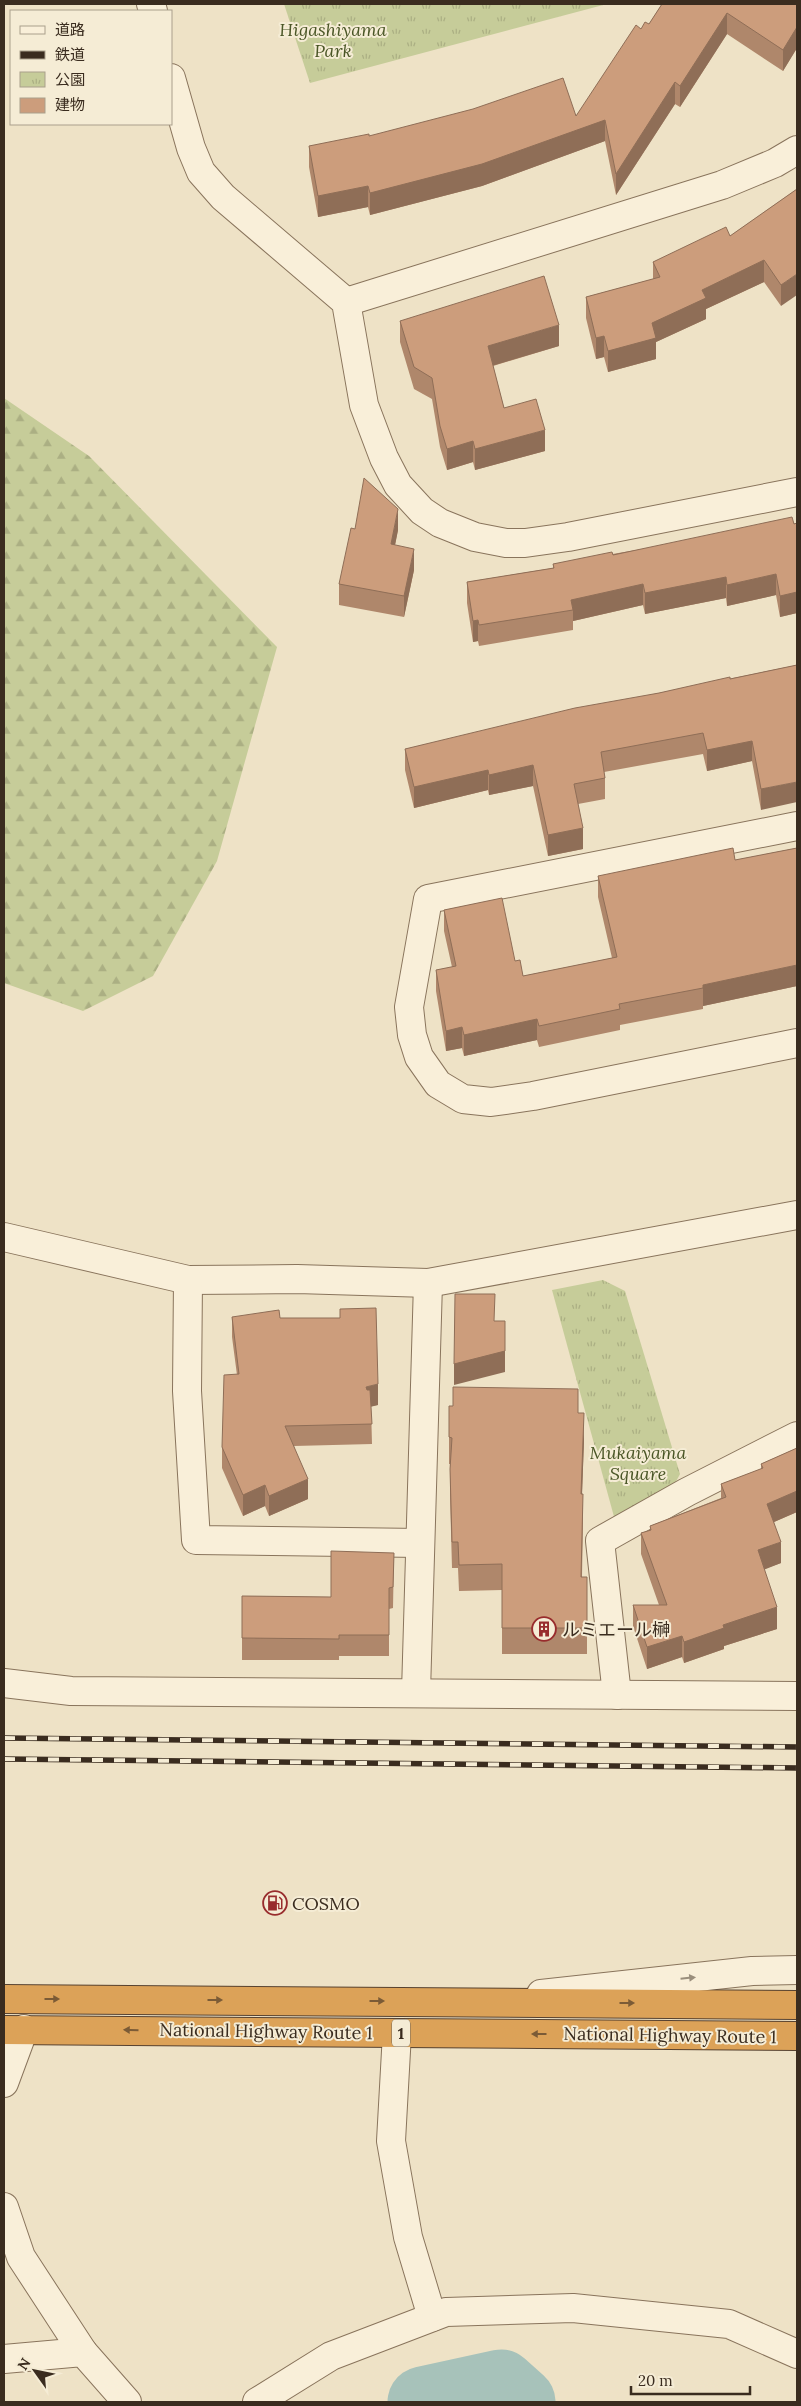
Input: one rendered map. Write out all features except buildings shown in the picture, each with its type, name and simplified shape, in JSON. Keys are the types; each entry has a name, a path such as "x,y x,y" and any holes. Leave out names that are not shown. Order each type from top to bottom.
{"highway":[{"name":"National Highway Route 1","path":"4,1999 797,2005"},
{"name":"National Highway Route 1","path":"14,2029 797,2036"}],"street":[{"path":"172,82 191,148 206,178 223,197 346,302 364,405 384,458 398,485 410,500 440,523 492,541 526,543 568,537 797,492"},
{"path":"346,302 722,185 775,163 797,150"},
{"path":"797,826 428,899 409,1007 412,1034 419,1057 438,1084 462,1099 491,1102 533,1096 797,1043"},
{"path":"4,1237 188,1280 297,1279 428,1283 797,1215"},
{"path":"188,1280 188,1390 196,1540 420,1543"},
{"path":"416,1692 428,1283"},
{"path":"617,1695 600,1541 687,1492 797,1436"},
{"path":"4,1683 71,1691 797,1696"},
{"path":"465,2002 752,1971 797,1970"},
{"path":"4,2083 14,2029"},
{"path":"397,2033 391,2141 408,2237 432,2316"},
{"path":"4,2208 21,2257 83,2352 127,2402"},
{"path":"257,2402 331,2356 446,2312 573,2308 728,2324 797,2354"},
{"path":"4,2359 83,2352"}],"green space":[{"name":"Higashiyama Park","path":"284,4 607,4 310,83"},
{"path":"4,398 89,456 277,647 217,861 153,976 83,1011 4,983"},
{"name":"Mukaiyama Square","path":"603,1280 625,1291 680,1474 671,1491 616,1524 552,1290"}],"waterway":[{"path":"423,2402 501,2385 520,2402"}],"railway":[{"path":"4,1738 797,1747"},
{"path":"4,1759 797,1768"}],"place":[{"name":"ルミエール榊","path":"544,1629"},
{"name":"COSMO","path":"275,1903"}]}
